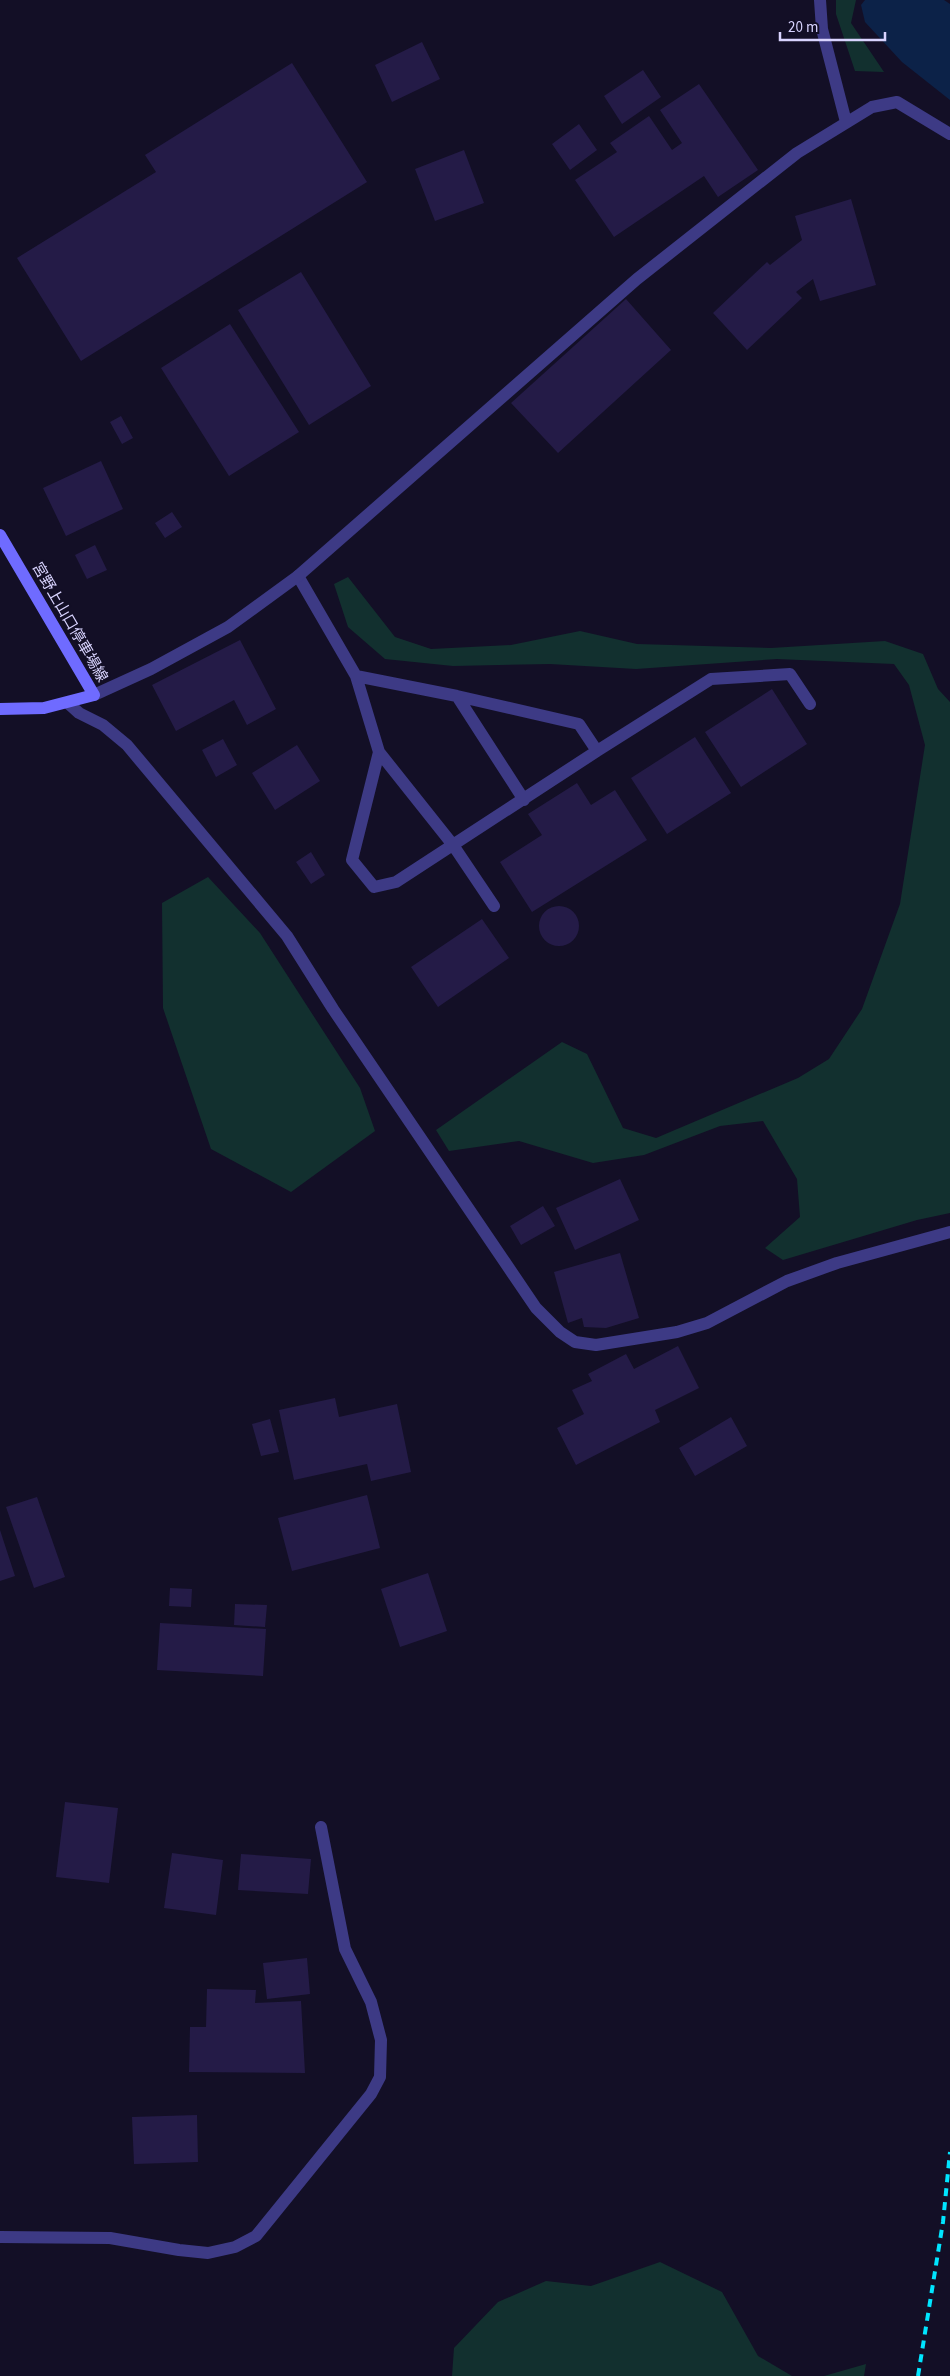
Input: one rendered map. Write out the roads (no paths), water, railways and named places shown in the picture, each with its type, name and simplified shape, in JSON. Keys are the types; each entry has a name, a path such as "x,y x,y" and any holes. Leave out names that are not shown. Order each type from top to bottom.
{"main road":[{"name":"宮野上山口停車場線","path":"0,535 94,695 44,708 0,709"}],"street":[{"path":"820,0 822,29 846,122"},
{"path":"94,695 151,669 228,626 298,576 637,279 797,153 872,107 897,102 950,134"},
{"path":"298,576 356,676 379,752 453,845 494,906"},
{"path":"379,752 352,860 374,887 396,882 597,751 712,679 790,674 810,704"},
{"path":"356,676 457,696 579,724 597,751"},
{"path":"457,696 524,800"},
{"path":"68,703 79,713 103,726 127,745 287,936 334,1009 536,1308 560,1332 575,1342 596,1345 676,1332 700,1325 735,1310 795,1278 837,1262 950,1232"},
{"path":"0,2236 110,2238 178,2250 208,2253 235,2247 256,2236 371,2094 380,2077 381,2040 371,2002 345,1949 321,1827"}],"water":[{"path":"865,0 944,0 950,4 950,100 902,62 865,22 861,5"}],"railway":[{"path":"918,2376 943,2222 950,2152"}]}
